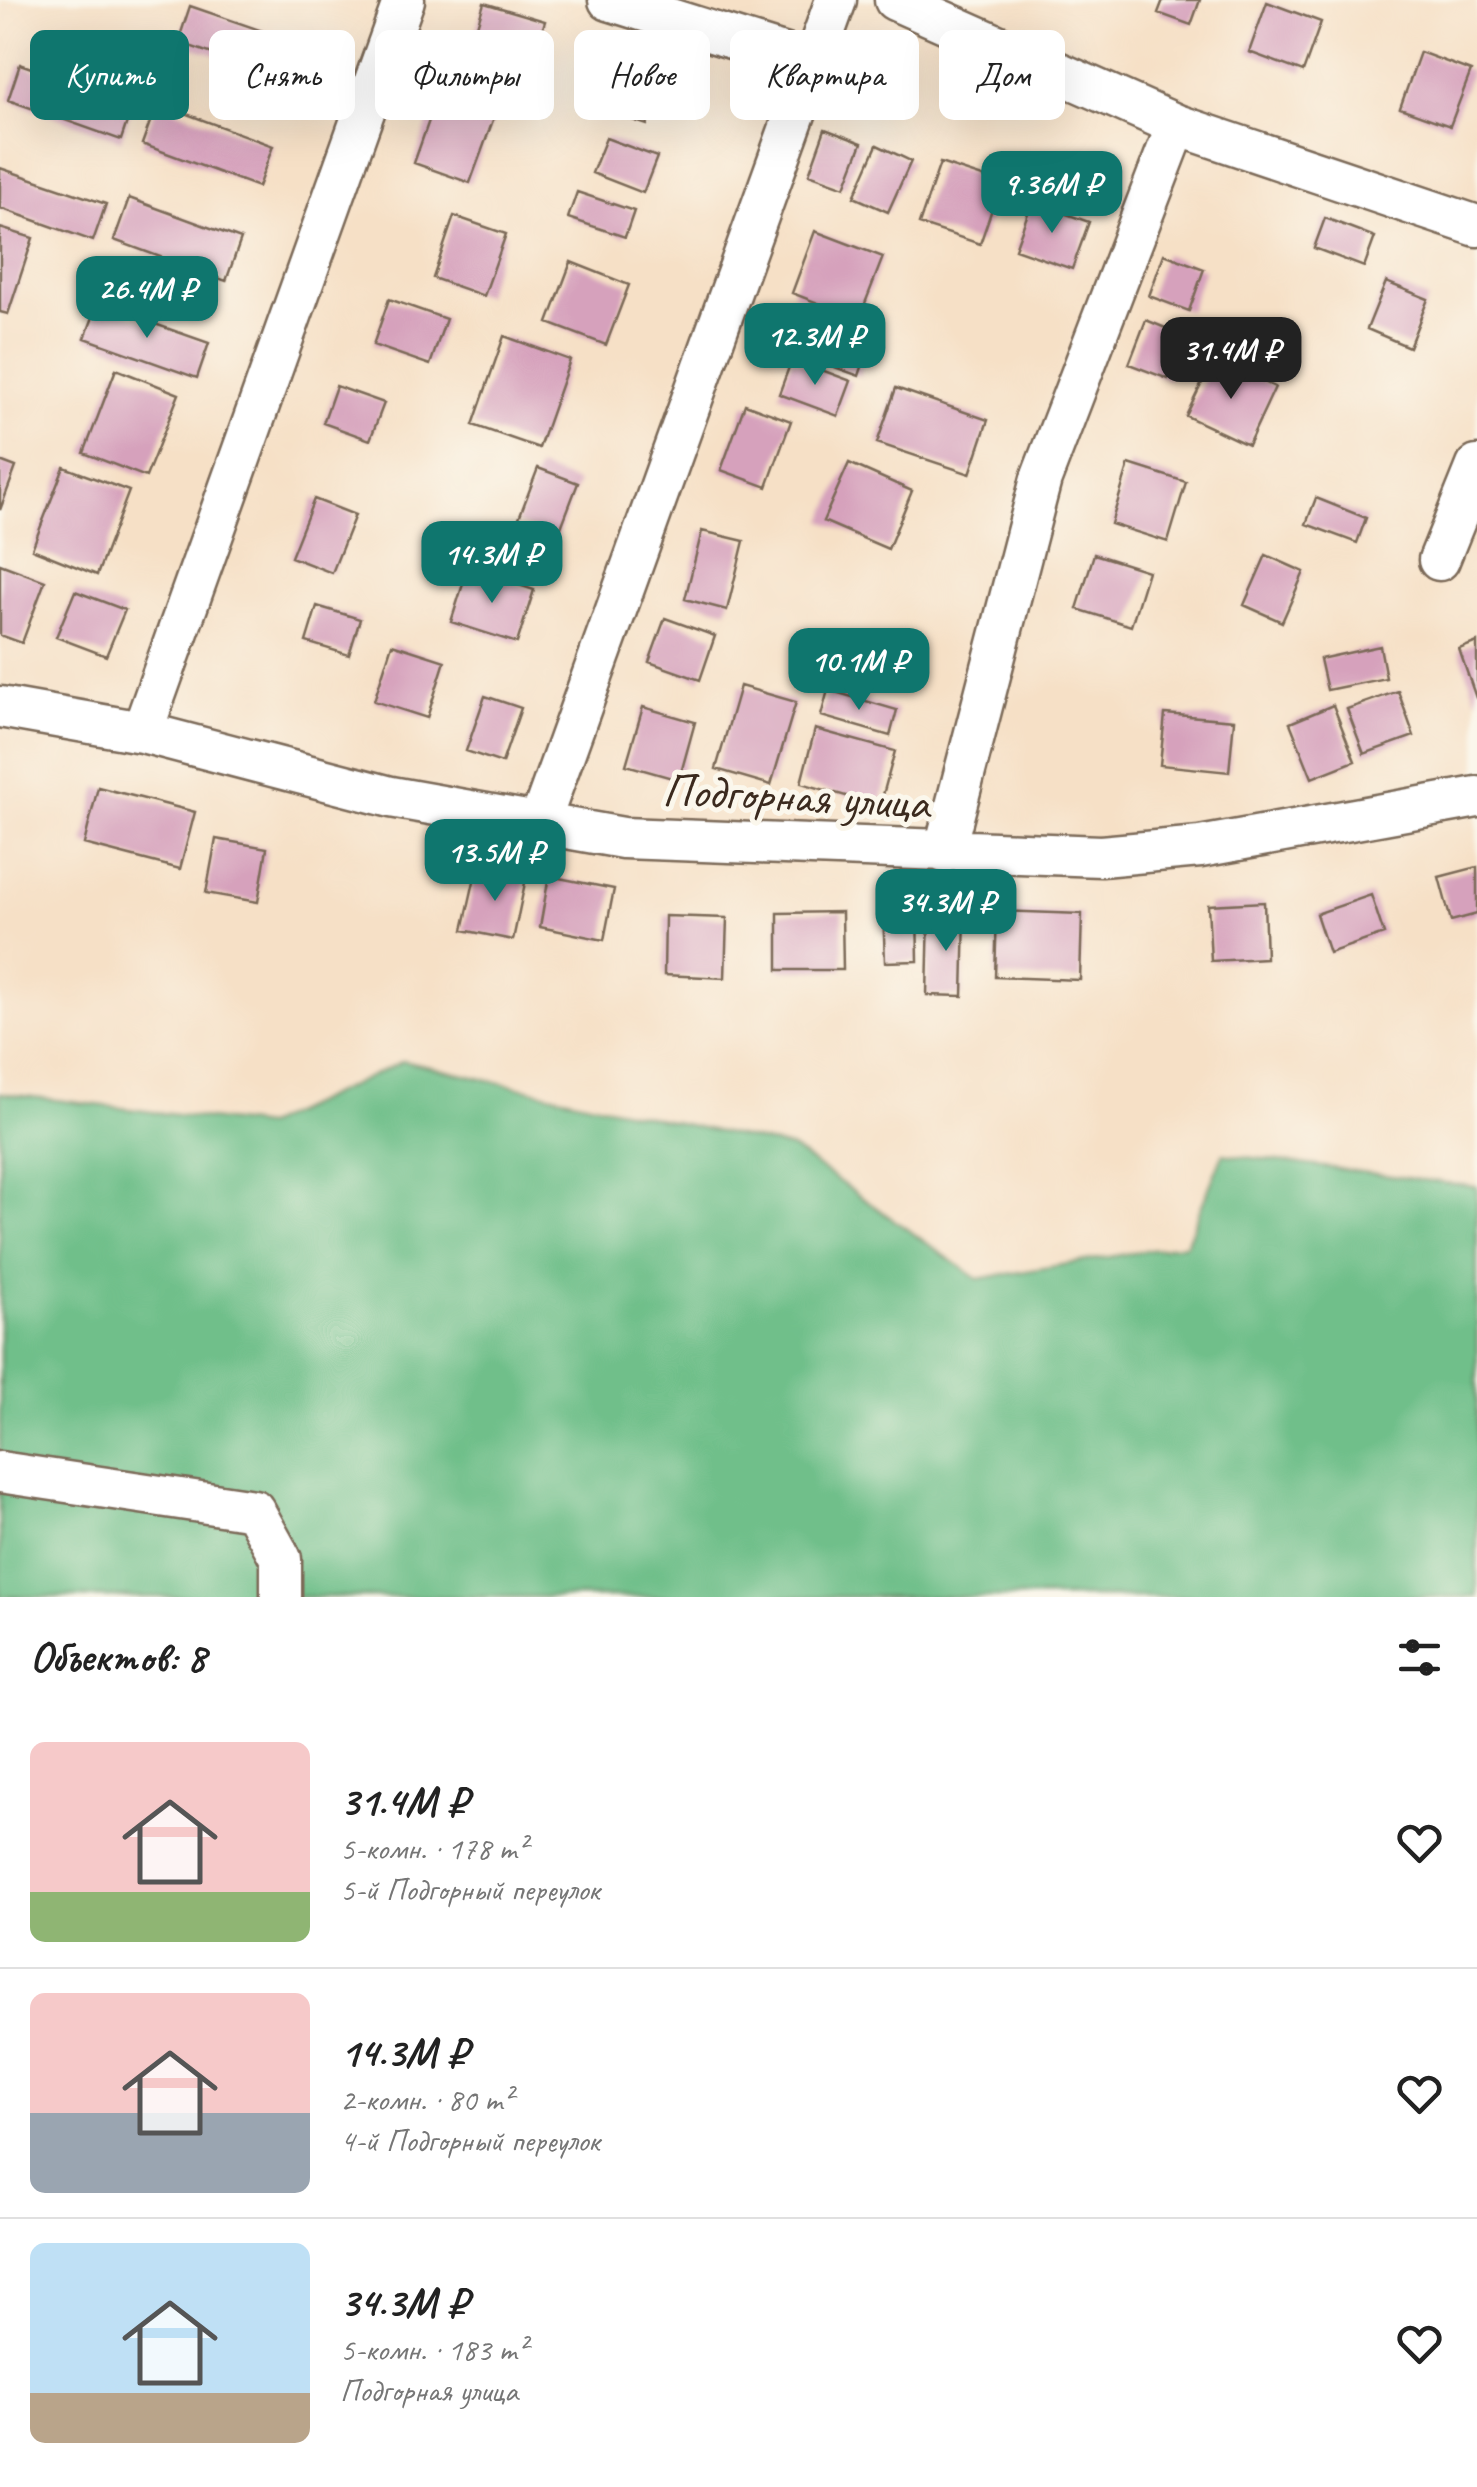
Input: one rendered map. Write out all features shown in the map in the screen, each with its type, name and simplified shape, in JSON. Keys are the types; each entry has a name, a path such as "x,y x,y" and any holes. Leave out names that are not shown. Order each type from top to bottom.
{"street":[{"path":"142,732 404,0"},
{"path":"610,0 730,37"},
{"path":"826,30 836,0"},
{"path":"895,0 1178,125 1477,226"},
{"path":"540,821 795,120"},
{"path":"944,852 1041,479 1178,125"},
{"path":"1440,560 1477,466"},
{"name":"Подгорная улица","path":"0,707 142,732 391,797 623,838 1101,856 1200,847 1477,797"},
{"path":"0,1472 254,1510 281,1558 281,1597"}],"green space":[{"path":"403,1061 791,1148 978,1279 1186,1244 1223,1154 1477,1187 1477,1597 0,1597 0,1093 265,1126"}],"building":[{"path":"1163,0 1200,0 1191,25 1158,13"},
{"path":"1267,2 1321,22 1303,72 1249,52"},
{"path":"484,3 545,21 542,30 476,30"},
{"path":"190,6 260,30 209,30 209,53 189,46 189,30 182,30"},
{"path":"1420,52 1471,71 1450,126 1400,108"},
{"path":"20,64 30,68 30,108 8,100"},
{"path":"189,115 273,146 258,187 142,144 151,120 189,120"},
{"path":"64,120 128,120 121,140"},
{"path":"429,120 493,120 470,183 414,163"},
{"path":"825,129 862,143 845,187 809,174"},
{"path":"606,138 657,157 643,193 592,173"},
{"path":"877,145 911,161 888,212 854,197"},
{"path":"940,163 1001,183 980,244 919,224"},
{"path":"0,168 106,204 93,241 0,208"},
{"path":"577,192 634,211 625,237 568,218"},
{"path":"129,198 241,239 226,281 114,240"},
{"path":"1032,202 1089,222 1072,269 1015,249"},
{"path":"454,216 506,234 484,296 433,278"},
{"path":"1325,218 1375,237 1364,267 1314,248"},
{"path":"0,228 33,238 8,314 0,312"},
{"path":"815,231 883,257 859,319 792,293"},
{"path":"1164,254 1204,269 1189,311 1149,296"},
{"path":"571,262 629,285 606,345 548,323"},
{"path":"1386,282 1428,299 1409,347 1367,329"},
{"path":"389,299 446,319 430,365 373,345"},
{"path":"98,304 209,343 197,378 85,338"},
{"path":"811,317 872,338 859,376 798,354"},
{"path":"1146,320 1185,336 1168,379 1129,364"},
{"path":"504,336 570,360 539,448 473,425"},
{"path":"1214,358 1275,387 1248,445 1186,416"},
{"path":"792,359 851,381 838,416 779,394"},
{"path":"116,369 179,394 146,477 84,453"},
{"path":"336,386 384,403 370,440 323,423"},
{"path":"896,388 988,420 970,474 877,443"},
{"path":"745,404 791,421 767,487 721,470"},
{"path":"0,461 16,467 0,510"},
{"path":"849,463 912,491 888,549 823,521"},
{"path":"1129,464 1186,482 1168,542 1111,524"},
{"path":"64,467 129,491 97,575 32,549"},
{"path":"538,468 578,483 557,538 517,523"},
{"path":"1316,498 1366,518 1357,543 1306,524"},
{"path":"314,499 355,515 332,573 291,557"},
{"path":"702,531 744,541 727,610 685,599"},
{"path":"1094,554 1148,571 1131,626 1077,609"},
{"path":"1266,555 1304,572 1282,622 1244,605"},
{"path":"0,564 45,581 22,643 0,635"},
{"path":"468,568 534,590 517,643 451,622"},
{"path":"75,591 125,610 106,656 56,637"},
{"path":"317,606 360,619 349,655 306,642"},
{"path":"665,618 715,636 700,680 649,662"},
{"path":"1477,642 1477,698 1476,698 1459,649"},
{"path":"392,644 445,661 427,718 374,701"},
{"path":"1380,646 1386,678 1327,690 1320,659"},
{"path":"740,686 796,702 771,785 716,769"},
{"path":"828,690 897,710 890,736 821,716"},
{"path":"1398,691 1414,736 1364,754 1347,709"},
{"path":"485,696 521,708 502,763 466,751"},
{"path":"1333,705 1355,761 1312,778 1290,723"},
{"path":"643,707 695,722 679,780 626,765"},
{"path":"1165,714 1234,720 1229,772 1160,765"},
{"path":"815,729 895,751 880,806 801,783"},
{"path":"98,787 195,812 180,869 84,844"},
{"path":"216,839 267,848 258,902 206,893"},
{"path":"1477,867 1477,914 1451,921 1439,877"},
{"path":"477,868 526,878 513,940 463,930"},
{"path":"549,876 614,889 604,940 540,927"},
{"path":"1371,895 1384,934 1329,953 1316,914"},
{"path":"1264,902 1266,958 1211,961 1208,905"},
{"path":"883,910 917,910 918,961 885,962"},
{"path":"997,911 1082,914 1080,980 995,977"},
{"path":"842,912 843,970 778,970 778,913"},
{"path":"929,913 965,914 963,996 927,995"},
{"path":"665,916 727,918 725,978 664,975"}]}
